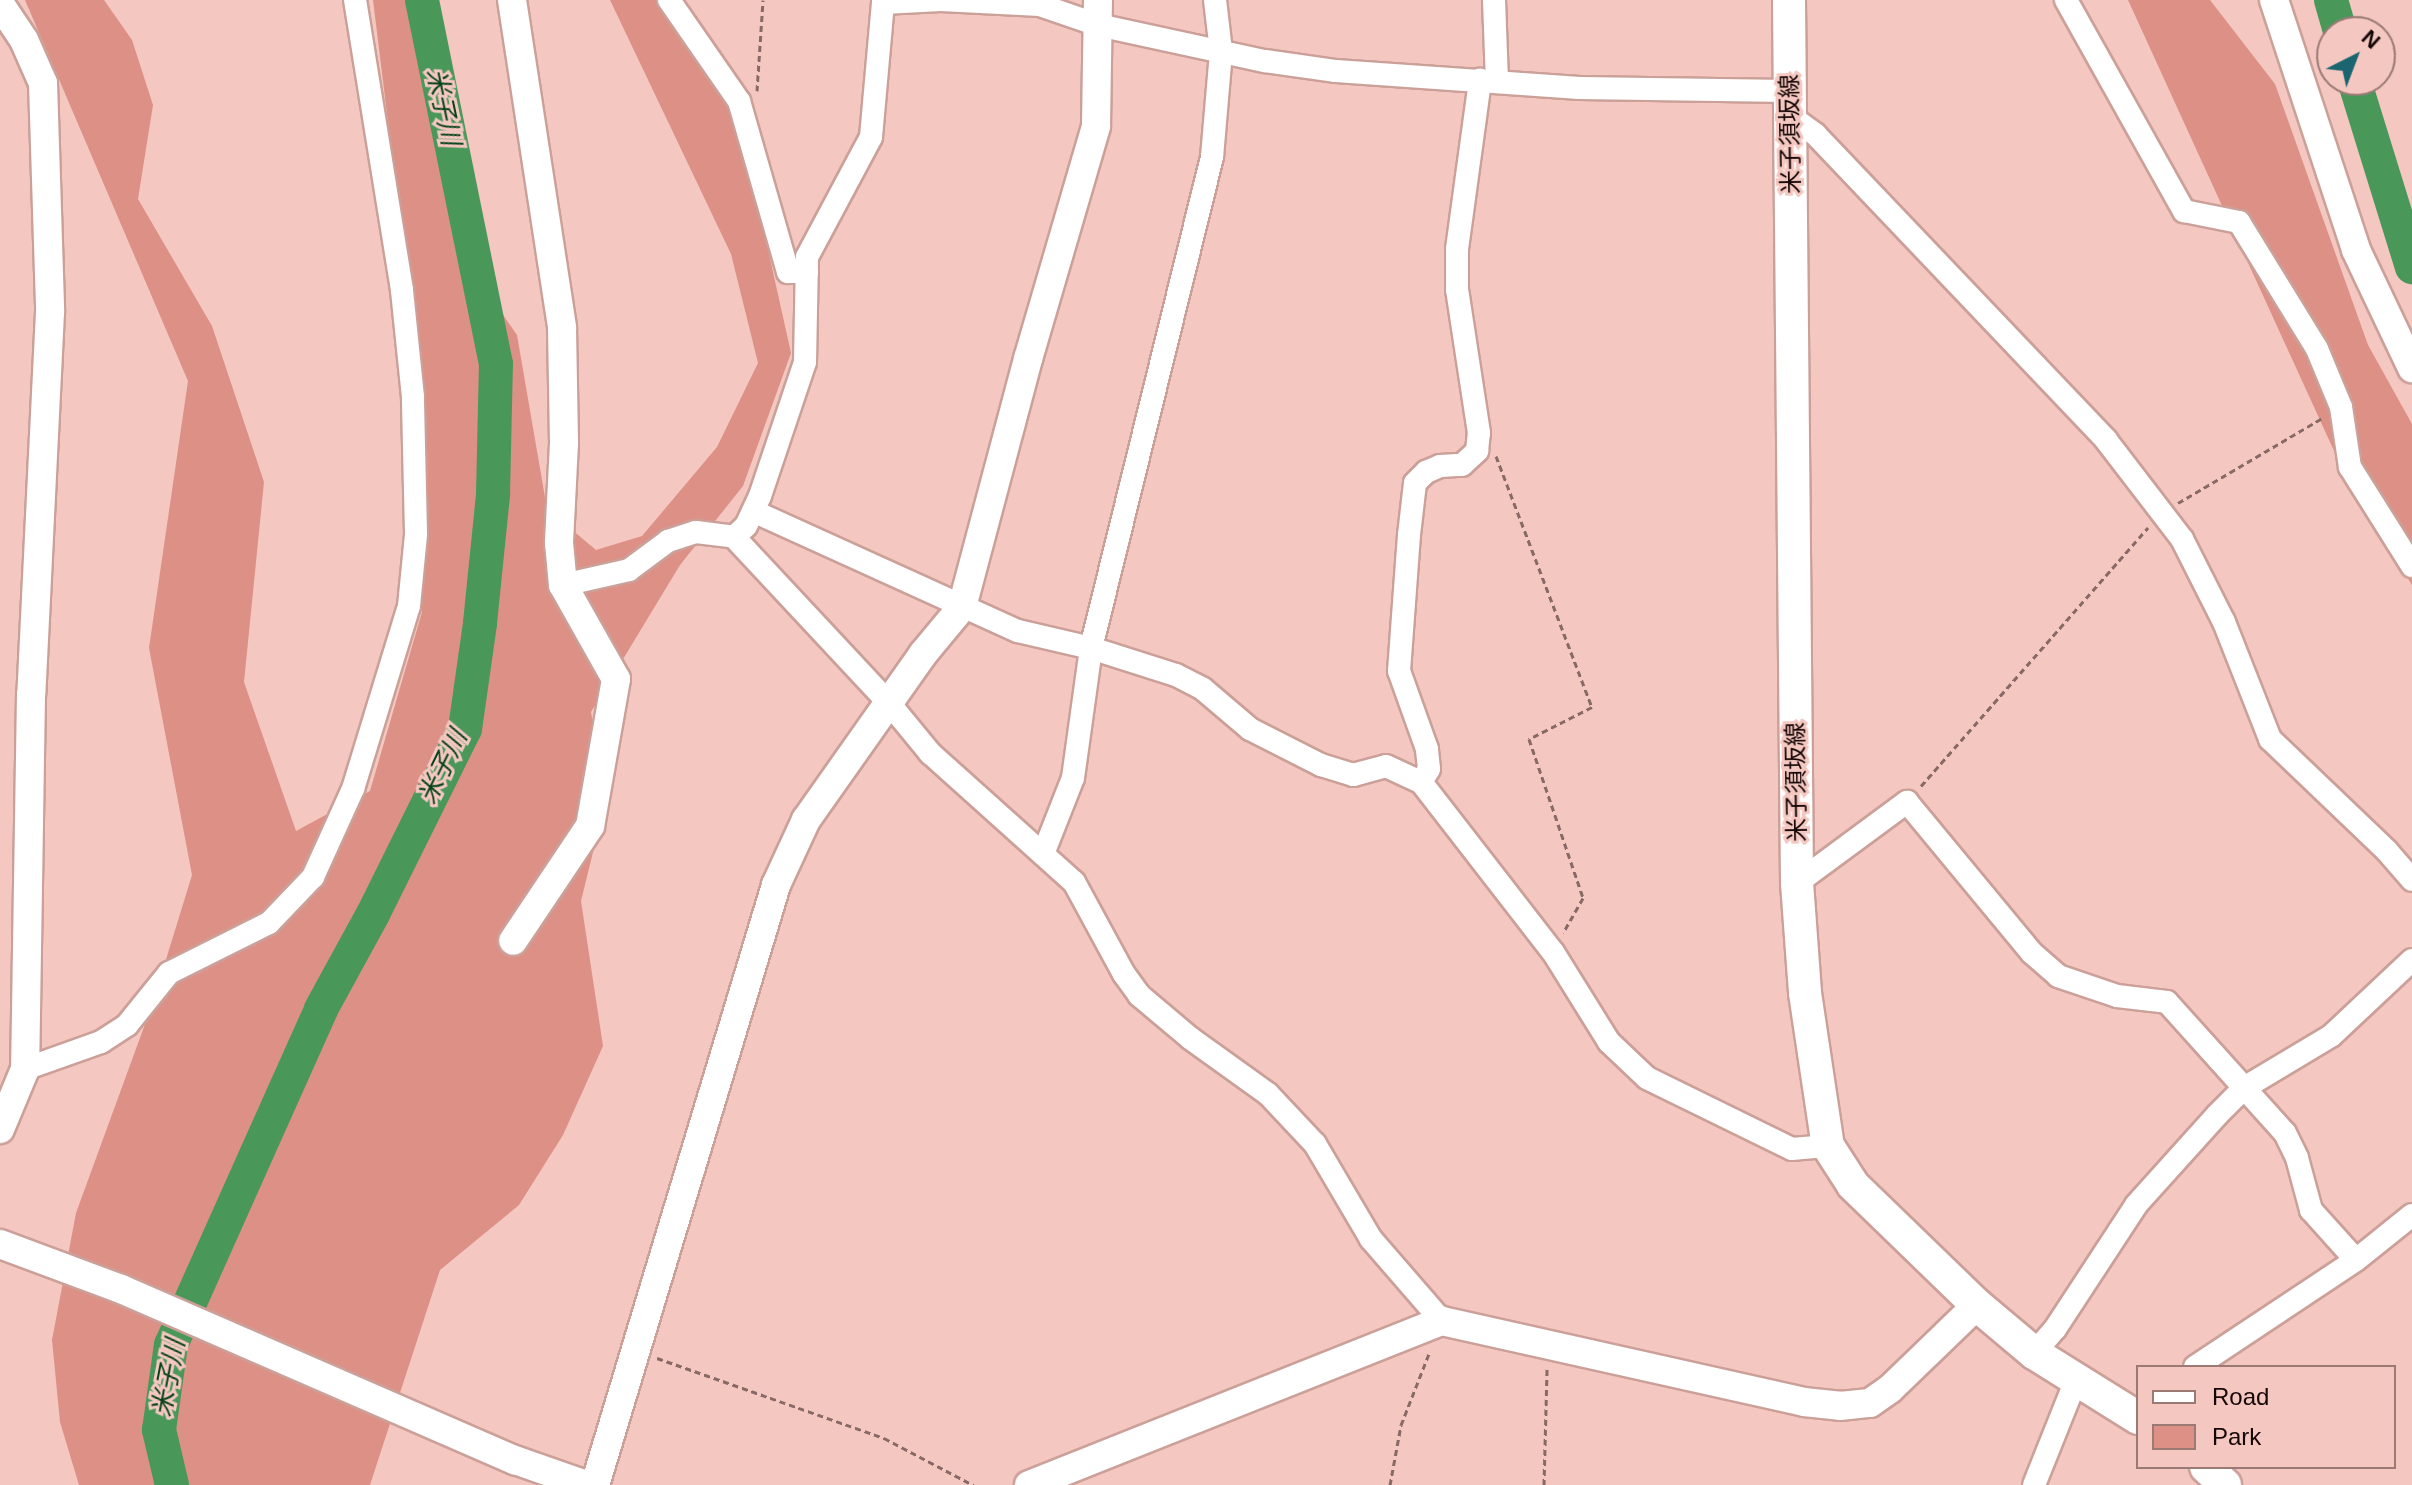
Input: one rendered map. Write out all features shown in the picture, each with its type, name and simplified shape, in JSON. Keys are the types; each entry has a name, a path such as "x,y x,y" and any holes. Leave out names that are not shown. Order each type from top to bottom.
{"main road":[{"name":"米子須坂線","path":"1789,0 1797,883 1805,993 1828,1146 1853,1185 1977,1305 2034,1353 2136,1417"},
{"path":"2208,1469 2225,1485"}],"street":[{"path":"25,1069 101,1042 127,1025 169,973 269,923 313,877 357,777 409,606 416,534 413,397 402,290 355,0"},
{"path":"512,0 562,328 564,443 559,543 563,585 616,679 590,826 513,941"},
{"path":"669,0 739,101 788,272 807,272"},
{"path":"734,537 746,526 753,511 805,362 807,257 871,137 883,3 941,0 1040,5 1098,13 1221,51 1336,71 1789,103 2106,440 2182,539 2224,622 2270,739 2387,851 2412,880"},
{"path":"1043,854 1073,778 1091,648 1212,157 1221,51 1215,0"},
{"path":"1421,782 1429,769 1427,749 1399,671 1415,483 1426,472 1440,466 1462,465 1477,451 1479,433 1457,290 1457,249 1488,80 1494,0"},
{"path":"2066,0 2184,211 2239,222 2317,349 2341,407 2350,467 2412,566"},
{"path":"2274,0 2356,250 2398,346 2412,368"},
{"path":"0,4 24,40 43,83 50,312 31,694 25,1069 0,1129"},
{"path":"595,1485 776,885 806,820 923,654 962,607 1028,359 1096,126 1098,13"},
{"path":"753,511 1018,631 1091,648 1176,675 1203,689 1250,729 1321,765 1353,775 1386,766 1421,782 1553,952 1609,1042 1647,1078 1792,1149 1828,1146"},
{"path":"563,585 629,570 668,541 696,532 734,537 889,703 930,753 1074,882 1124,974 1139,995 1190,1038 1268,1094 1315,1144 1371,1239 1442,1321 1804,1402 1840,1406 1870,1403 1890,1389 1977,1305"},
{"path":"1797,883 1907,802 2032,953 2058,976 2117,996 2167,1002 2285,1133 2297,1158 2311,1210 2356,1260"},
{"path":"2034,1353 2055,1329 2136,1205 2244,1088 2331,1036 2412,960"},
{"path":"2198,1365 2356,1260 2412,1215"},
{"path":"0,1244 121,1289 515,1460 586,1485"},
{"path":"1029,1485 1442,1321"},
{"path":"2034,1485 2076,1380"}],"path":[{"path":"746,125 758,85 763,0"},
{"path":"1907,802 2162,512 2341,407"},
{"path":"1477,451 1498,457 1592,707 1529,739 1583,898 1553,952"},
{"path":"1390,1485 1401,1425 1442,1321"},
{"path":"1544,1485 1548,1347"},
{"path":"634,1350 884,1438 973,1485"}],"green space":[{"path":"25,0 104,0 132,40 153,105 138,199 212,326 264,482 244,682 296,831 370,791 422,612 410,369 394,171 373,0 418,0 456,247 517,335 547,509 596,550 642,536 717,447 758,363 731,254 610,0 660,0 737,110 791,353 743,486 680,565 591,712 606,799 581,901 603,1046 563,1135 519,1205 440,1270 370,1485 79,1485 60,1422 52,1340 76,1213 152,1005 192,875 149,648 188,381"},
{"path":"2128,0 2210,0 2275,84 2368,345 2412,424 2412,585 2351,488"}],"waterway":[{"name":"米子川","path":"172,1485 159,1430 171,1345 321,1009 373,914 465,729 493,494 496,364 422,0"},
{"path":"2331,0 2336,16"},
{"path":"2359,96 2412,267"}]}
